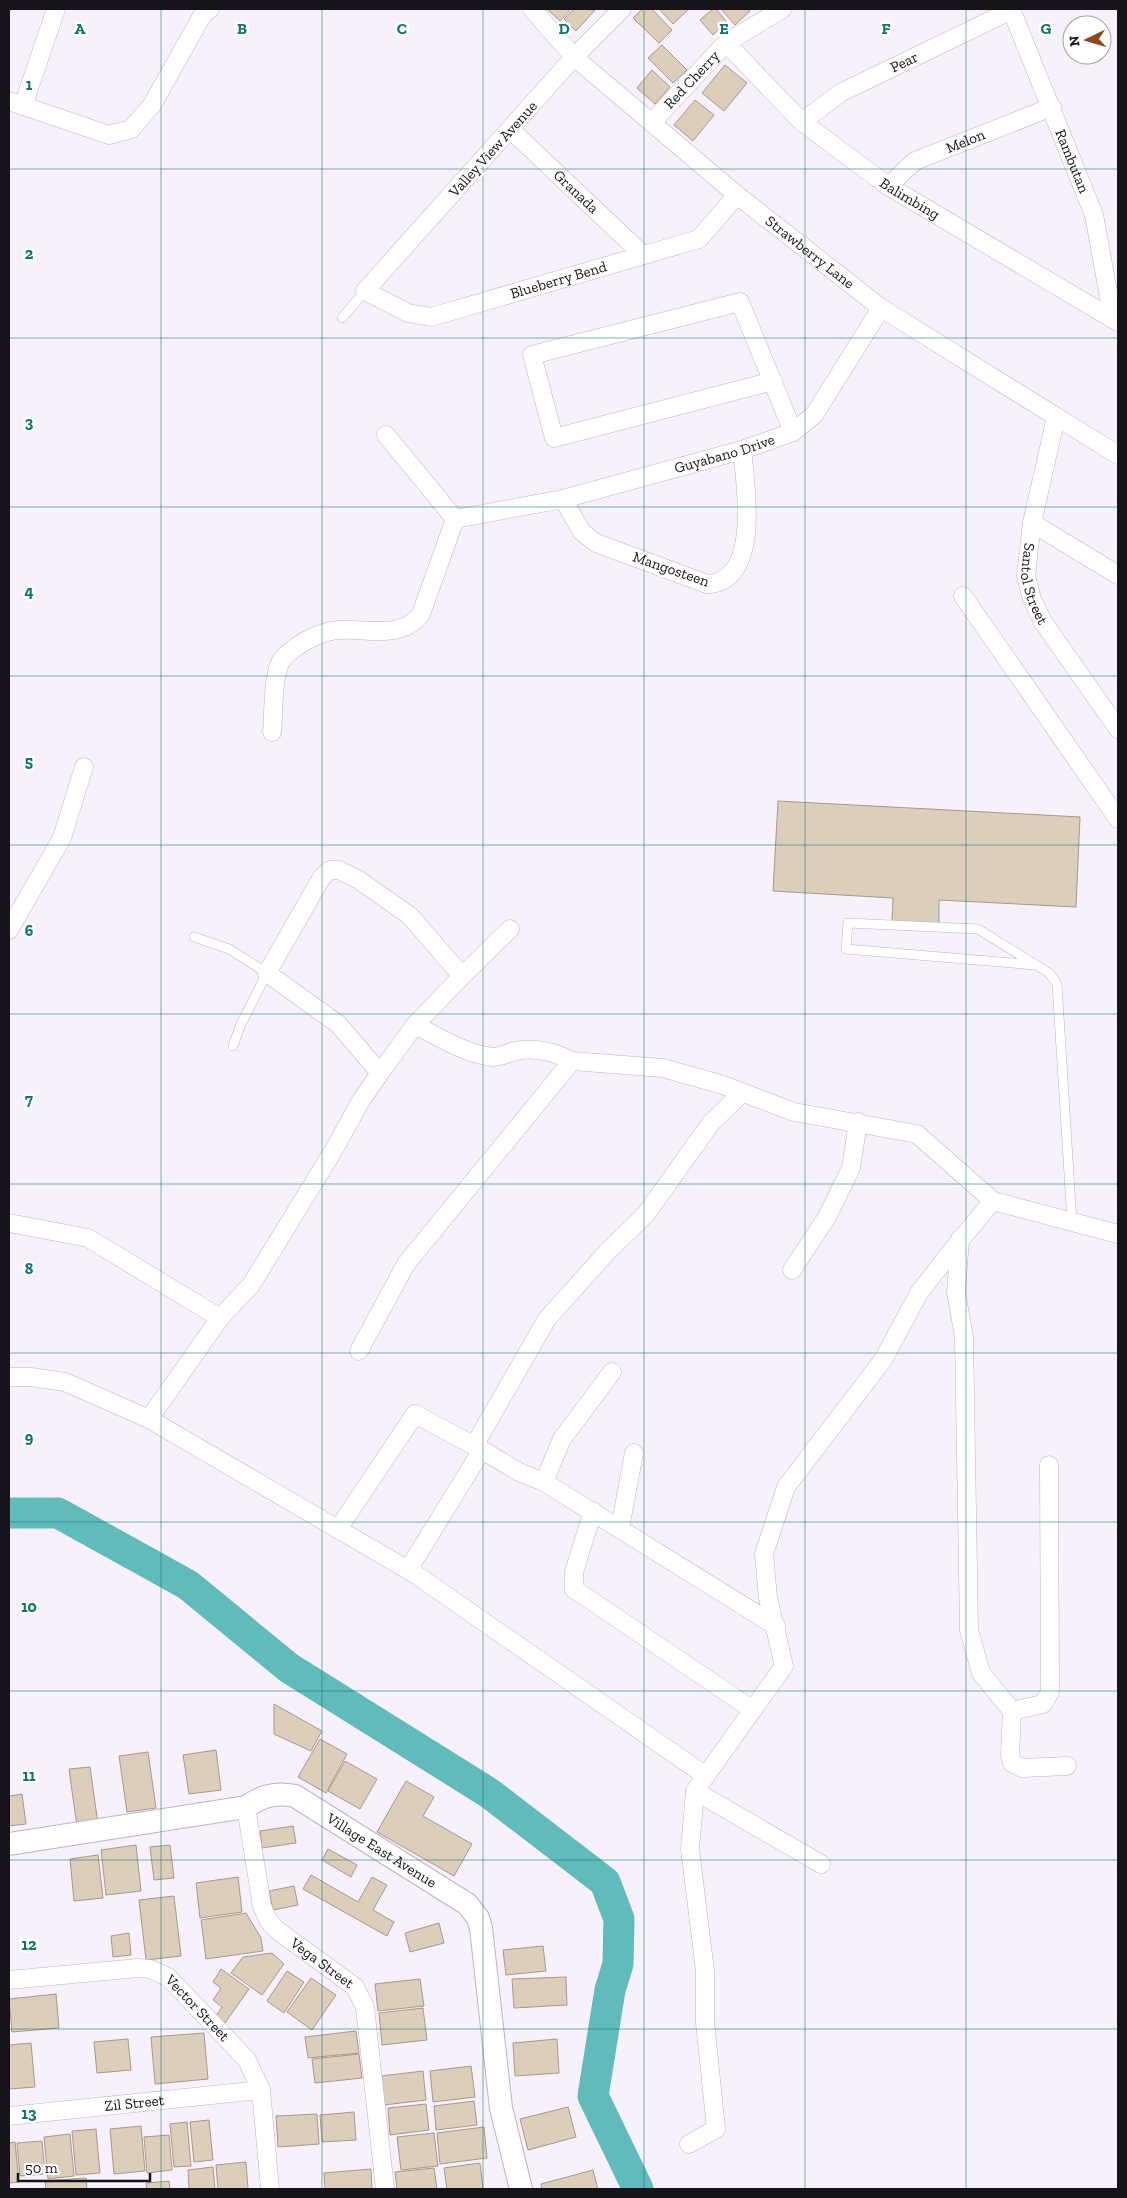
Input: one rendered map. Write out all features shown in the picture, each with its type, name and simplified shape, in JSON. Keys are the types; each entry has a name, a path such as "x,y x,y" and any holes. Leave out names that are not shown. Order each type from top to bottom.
{"street":[{"path":"56,9 16,104 109,135 131,129 152,105 203,14 210,9"},
{"name":"Strawberry Lane","path":"532,9 574,57 737,195 881,308 1118,455"},
{"name":"Valley View Avenue","path":"365,290 574,57 622,9"},
{"name":"Red Cherry","path":"652,122 726,43 782,9"},
{"name":"Rambutan","path":"1011,9 1094,215 1116,320"},
{"name":"Pear","path":"802,122 840,94 1011,9"},
{"name":"Balimbing","path":"726,43 802,122 888,186 1116,320"},
{"name":"Melon","path":"888,186 915,161 1052,107"},
{"name":"Granada","path":"510,130 642,254"},
{"name":"Blueberry Bend","path":"365,290 408,312 431,316 699,239 737,195"},
{"path":"773,382 554,438 532,355 740,302 794,432"},
{"name":"Guyabano Drive","path":"455,519 564,499 742,450 794,432 814,415 881,308"},
{"name":"Santol Street","path":"1056,417 1032,523 1026,576 1032,599 1043,622 1118,729"},
{"path":"272,732 280,663 285,656 315,637 336,630 400,630 414,624 421,614 455,519 386,435"},
{"name":"Mangosteen","path":"564,499 582,532 596,543 707,584 718,584 731,577 740,563 745,545 746,486 742,450"},
{"path":"1032,523 1118,575"},
{"path":"962,596 1118,819"},
{"path":"9,930 62,838 84,767"},
{"path":"380,1073 338,1024 267,973 326,872 336,869 359,880 410,916 462,976"},
{"path":"149,1419 220,1318 251,1285 332,1153 362,1099 415,1024 510,930"},
{"path":"415,1024 458,1047 495,1057 516,1051 538,1050 572,1061 663,1068 723,1085 794,1112 917,1134 993,1201 1118,1234"},
{"path":"359,1351 406,1264 572,1061"},
{"path":"408,1570 478,1448 547,1319 608,1251 646,1214 711,1124 742,1093"},
{"path":"792,1270 827,1217 851,1168 858,1122"},
{"path":"689,2144 716,2128 705,2022 705,1971 690,1849 695,1791 784,1666 768,1598 764,1554 786,1487 883,1360 919,1293 960,1238 993,1201"},
{"path":"9,1224 88,1238 220,1318"},
{"path":"960,1238 956,1292 964,1337 968,1630 982,1673 1012,1711 1010,1756 1012,1763 1022,1768 1067,1766"},
{"path":"544,1482 562,1439 612,1372"},
{"path":"9,1377 31,1376 65,1382 149,1419 408,1570 706,1776"},
{"path":"338,1529 415,1414 519,1472 544,1482 776,1626"},
{"path":"620,1528 634,1453"},
{"path":"1012,1711 1043,1704 1050,1692 1049,1465"},
{"path":"593,1511 574,1572 574,1588 753,1710"},
{"path":"695,1791 821,1864"},
{"name":"Village East Avenue","path":"9,1844 246,1807 261,1797 281,1793 295,1796 467,1904 472,1910 480,1928 501,2108 521,2189"},
{"name":"Vega Street","path":"246,1807 262,1906 268,1920 278,1930 354,1987 366,2007 386,2189"},
{"name":"Vector Street","path":"9,1980 138,1968 160,1972 168,1978 237,2047 254,2072 261,2090 270,2189"},
{"name":"Zil Street","path":"9,2116 261,2090"}],"lane":[{"path":"342,318 365,290"},
{"path":"1035,965 846,949 848,923 978,929 1049,973 1057,984 1072,1222"},
{"path":"194,937 229,949 267,973 241,1024 233,1046"}],"building":[{"path":"547,9 571,9 560,21"},
{"path":"574,9 595,10 576,31 564,19"},
{"path":"642,9 652,9 672,30 659,43 633,18"},
{"path":"659,9 689,9 673,24"},
{"path":"713,9 716,9 727,22 713,35 700,20"},
{"path":"721,9 747,9 750,11 735,25"},
{"path":"662,45 687,70 673,83 648,58"},
{"path":"725,65 747,83 724,111 702,93"},
{"path":"652,70 670,87 655,104 637,88"},
{"path":"695,100 714,115 693,141 674,125"},
{"path":"778,801 1080,817 1076,907 939,900 939,923 892,921 893,898 773,891"},
{"path":"274,1704 322,1731 311,1751 274,1734"},
{"path":"320,1739 347,1754 326,1793 298,1777"},
{"path":"216,1750 221,1790 189,1794 183,1755"},
{"path":"148,1752 156,1808 127,1812 119,1756"},
{"path":"345,1761 377,1779 360,1809 328,1791"},
{"path":"90,1767 98,1824 77,1827 69,1769"},
{"path":"406,1781 434,1797 423,1816 472,1844 454,1876 377,1832"},
{"path":"22,1794 26,1824 9,1826 9,1796"},
{"path":"293,1826 296,1843 262,1848 260,1831"},
{"path":"136,1845 141,1891 106,1895 101,1850"},
{"path":"170,1845 174,1878 154,1880 150,1847"},
{"path":"328,1849 357,1865 351,1877 322,1860"},
{"path":"98,1855 103,1898 74,1901 70,1859"},
{"path":"311,1875 358,1902 372,1877 387,1885 373,1910 394,1922 387,1936 303,1889"},
{"path":"238,1877 242,1912 200,1918 196,1883"},
{"path":"294,1886 298,1905 273,1910 269,1891"},
{"path":"174,1896 181,1956 146,1960 139,1900"},
{"path":"246,1913 261,1938 263,1951 206,1959 201,1920"},
{"path":"439,1923 444,1943 410,1952 405,1933"},
{"path":"129,1933 131,1955 113,1957 111,1936"},
{"path":"543,1946 546,1971 506,1975 503,1950"},
{"path":"272,1953 284,1964 262,1995 231,1973 243,1957"},
{"path":"221,1969 249,1989 225,2023 215,2017 222,2007 213,2000 221,1988 213,1982"},
{"path":"287,1971 304,1982 284,2013 267,2001"},
{"path":"566,1977 567,2005 514,2008 512,1979"},
{"path":"311,1978 336,1995 312,2030 287,2012"},
{"path":"420,1979 424,2006 378,2011 375,1984"},
{"path":"56,1994 59,2028 12,2032 9,1999"},
{"path":"423,2008 427,2040 382,2045 379,2013"},
{"path":"356,2031 359,2053 308,2058 305,2037"},
{"path":"204,2033 208,2079 155,2084 151,2037"},
{"path":"128,2039 131,2070 97,2073 94,2042"},
{"path":"557,2039 559,2073 515,2076 513,2043"},
{"path":"31,2043 35,2087 9,2089 9,2045"},
{"path":"359,2054 362,2078 315,2083 312,2059"},
{"path":"471,2066 475,2097 433,2102 430,2071"},
{"path":"423,2071 426,2100 384,2105 381,2076"},
{"path":"474,2101 477,2125 436,2130 434,2106"},
{"path":"426,2104 429,2130 390,2135 388,2108"},
{"path":"568,2107 576,2137 528,2150 520,2119"},
{"path":"354,2112 356,2140 322,2142 320,2115"},
{"path":"317,2114 319,2144 278,2147 276,2116"},
{"path":"209,2120 213,2160 194,2162 190,2122"},
{"path":"187,2122 191,2166 174,2167 170,2124"},
{"path":"141,2126 145,2171 114,2174 110,2129"},
{"path":"484,2127 487,2158 440,2164 437,2133"},
{"path":"96,2129 100,2173 76,2175 72,2131"},
{"path":"434,2133 438,2166 401,2170 397,2137"},
{"path":"70,2134 74,2176 48,2179 44,2137"},
{"path":"169,2135 172,2170 147,2173 144,2137"},
{"path":"42,2141 45,2174 20,2176 17,2143"},
{"path":"15,2142 19,2182 9,2183 9,2143"},
{"path":"246,2162 248,2189 218,2189 216,2165"},
{"path":"480,2163 483,2189 447,2189 444,2168"},
{"path":"213,2167 215,2189 189,2189 188,2170"},
{"path":"434,2168 437,2189 397,2189 395,2172"},
{"path":"371,2169 372,2189 325,2189 324,2173"},
{"path":"593,2170 598,2189 542,2189 541,2184"},
{"path":"86,2178 87,2189 46,2189 45,2181"},
{"path":"169,2181 170,2189 147,2189 146,2183"}],"waterway":[{"path":"9,1513 58,1513 188,1585 289,1668 489,1793 605,1882 619,1919 618,1964 610,1990 593,2096 638,2189"}]}
